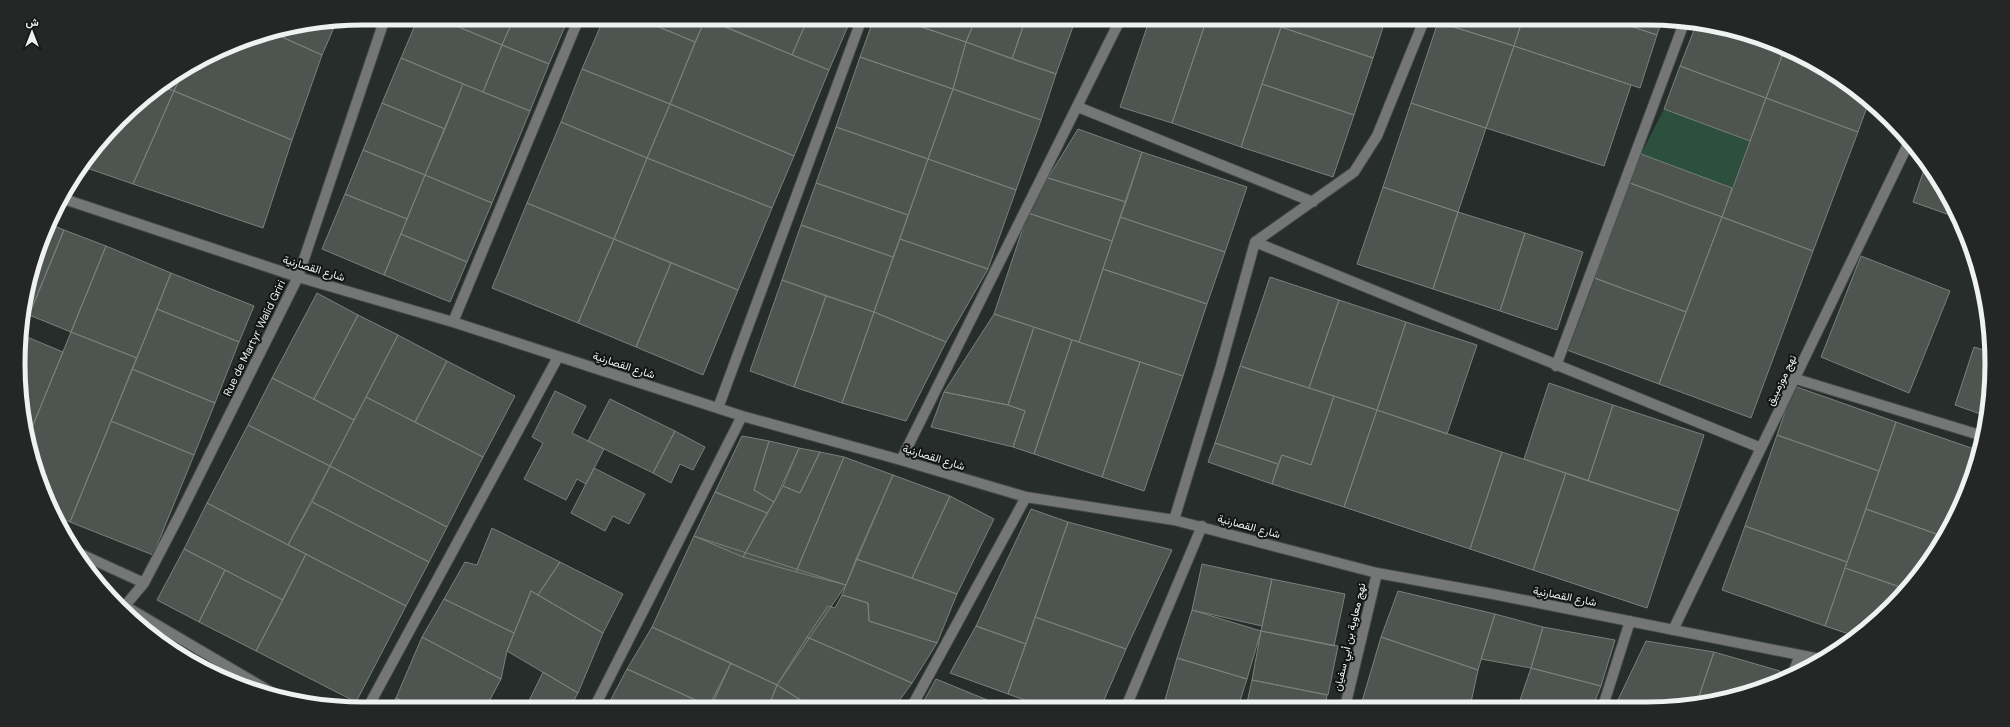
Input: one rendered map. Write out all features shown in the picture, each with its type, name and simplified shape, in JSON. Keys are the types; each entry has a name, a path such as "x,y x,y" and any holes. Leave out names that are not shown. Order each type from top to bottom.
{"street":[{"name":"Rue de Martyr Walid Griri","path":"125,604 144,583 298,277 382,25"},
{"path":"454,322 576,25"},
{"path":"718,408 859,25"},
{"path":"901,460 1118,25"},
{"path":"1174,520 1220,369 1255,242 1354,172 1377,136 1422,25"},
{"path":"1556,366 1682,27"},
{"path":"1078,107 1313,202"},
{"name":"نهج موزمبيق","path":"1673,630 1907,147"},
{"name":"شارع القصارنية","path":"67,200 298,277 454,322 742,416 901,460 1026,497 1174,520 1202,526 1377,573 1493,594 1814,658"},
{"path":"1255,242 1556,366 1761,448"},
{"path":"371,702 558,357"},
{"path":"1796,378 1977,434"},
{"path":"597,702 742,416"},
{"path":"914,702 1026,497"},
{"path":"1128,702 1202,526"},
{"path":"85,556 144,583"},
{"name":"نهج معاوية بن أبي سفيان","path":"1346,702 1377,573"},
{"path":"133,611 259,685"},
{"path":"1604,702 1630,621"},
{"path":"1795,667 1800,655"}],"green space":[{"path":"1664,109 1750,141 1732,188 1641,154"}],"building":[{"path":"415,25 454,25 502,45 483,92 401,58"},
{"path":"454,25 511,25 502,45"},
{"path":"511,25 566,25 549,64 502,45"},
{"path":"601,25 654,25 695,42 670,104 582,69"},
{"path":"660,25 703,25 695,42 659,27"},
{"path":"703,25 720,25 829,70 794,156 670,104"},
{"path":"722,25 805,25 792,55"},
{"path":"805,25 848,26 829,70 792,55"},
{"path":"871,25 916,25 966,42 953,89 860,57"},
{"path":"922,25 973,25 966,42 921,27"},
{"path":"973,25 1024,25 1012,59 966,42"},
{"path":"1024,25 1074,25 1056,74 1012,59"},
{"path":"1148,25 1205,25 1172,123 1120,107"},
{"path":"1205,25 1275,25 1281,27 1241,147 1172,123"},
{"path":"1282,25 1384,25 1373,58 1281,27"},
{"path":"1437,25 1448,25 1514,46 1486,128 1411,103"},
{"path":"1448,25 1521,25 1514,46"},
{"path":"1521,25 1627,25 1657,35 1640,88 1514,46"},
{"path":"1627,25 1660,26 1657,35"},
{"path":"334,27 322,55 280,36 319,28"},
{"path":"1281,27 1373,58 1354,115 1262,84"},
{"path":"1695,29 1755,43 1783,54 1766,98 1680,66"},
{"path":"280,36 322,55 292,140 174,91 179,79 194,70 234,51 276,37"},
{"path":"966,42 1056,74 1041,120 953,89"},
{"path":"502,45 549,64 530,111 483,92"},
{"path":"1514,46 1631,85 1604,166 1486,128"},
{"path":"1783,54 1816,70 1835,82 1867,107 1858,132 1766,98"},
{"path":"860,57 953,89 928,159 836,127"},
{"path":"401,58 463,84 445,129 382,103"},
{"path":"1680,66 1766,98 1750,141 1664,109"},
{"path":"582,69 670,104 647,158 561,122"},
{"path":"179,79 174,91 167,88"},
{"path":"463,84 530,111 492,203 425,175"},
{"path":"1262,84 1354,115 1333,177 1241,147"},
{"path":"167,88 174,91 133,184 87,168 109,140 140,109"},
{"path":"953,89 1041,120 1016,190 928,159"},
{"path":"174,91 292,140 263,228 133,184"},
{"path":"1766,98 1858,132 1813,251 1722,217"},
{"path":"382,103 445,129 425,175 363,150"},
{"path":"1411,103 1486,128 1458,212 1383,187"},
{"path":"670,104 794,156 772,208 647,158"},
{"path":"561,122 647,158 614,239 527,203"},
{"path":"836,127 928,159 908,215 816,183"},
{"path":"1078,129 1142,152 1126,202 1048,178"},
{"path":"363,150 425,175 407,219 345,194"},
{"path":"1142,152 1247,187 1225,252 1120,217"},
{"path":"1641,154 1732,188 1722,217 1630,183"},
{"path":"647,158 772,208 738,290 614,239"},
{"path":"928,159 1016,190 988,269 900,239"},
{"path":"1924,170 1940,194 1951,215 1913,202"},
{"path":"425,175 492,203 467,262 401,234"},
{"path":"1048,178 1126,202 1112,241 1028,213"},
{"path":"816,183 908,215 893,257 801,225"},
{"path":"1630,183 1722,217 1686,312 1595,278"},
{"path":"1383,187 1458,212 1433,289 1357,264"},
{"path":"345,194 407,219 384,275 322,249"},
{"path":"527,203 614,239 578,323 492,288"},
{"path":"1458,212 1525,233 1500,311 1433,289"},
{"path":"1028,213 1112,241 1079,342 994,314"},
{"path":"1120,217 1225,252 1207,304 1103,269"},
{"path":"1722,217 1813,251 1751,418 1659,384"},
{"path":"801,225 893,257 874,312 782,280"},
{"path":"55,226 64,230 29,315 43,255"},
{"path":"64,230 106,246 71,332 29,315"},
{"path":"1525,233 1583,252 1557,330 1500,311"},
{"path":"401,234 467,262 450,302 384,275"},
{"path":"614,239 671,263 636,347 578,323"},
{"path":"900,239 988,269 946,342 874,312"},
{"path":"106,246 171,273 137,358 71,332"},
{"path":"1861,256 1950,291 1909,393 1821,357"},
{"path":"671,263 738,290 703,375 636,347"},
{"path":"1103,269 1207,304 1183,376 1079,342"},
{"path":"171,273 254,306 239,342 157,309"},
{"path":"1270,277 1339,300 1309,388 1240,366"},
{"path":"1594,278 1686,312 1659,384 1567,350"},
{"path":"782,280 826,296 794,387 750,371"},
{"path":"317,293 358,315 314,399 272,378"},
{"path":"826,296 874,312 842,403 794,387"},
{"path":"1339,300 1406,322 1377,410 1309,388"},
{"path":"157,309 239,342 215,403 132,369"},
{"path":"874,312 946,342 906,421 842,403"},
{"path":"994,314 1034,327 1008,405 944,392"},
{"path":"358,315 398,335 354,420 314,399"},
{"path":"1406,322 1477,345 1447,434 1377,410"},
{"path":"1034,327 1072,340 1034,454 1013,447 1025,411 1008,405"},
{"path":"71,332 137,358 70,522 63,519 51,493 43,472 32,428"},
{"path":"398,335 447,361 415,422 366,397"},
{"path":"26,337 63,352 32,428 26,386"},
{"path":"1072,340 1140,362 1102,477 1034,454"},
{"path":"1974,347 1984,350 1984,386 1981,414 1955,405"},
{"path":"447,361 515,396 483,457 415,422"},
{"path":"1140,362 1183,376 1144,491 1102,477"},
{"path":"1240,366 1334,396 1311,465 1282,455 1278,464 1215,443"},
{"path":"132,369 215,403 194,455 111,421"},
{"path":"272,378 354,420 330,466 248,425"},
{"path":"1549,383 1613,405 1588,481 1524,459"},
{"path":"1794,386 1896,422 1879,471 1777,435"},
{"path":"555,391 586,406 572,433 604,449 586,484 577,479 566,500 524,479 543,443 532,437"},
{"path":"944,392 1008,405 1025,411 1013,447 931,427"},
{"path":"1334,396 1377,410 1344,507 1272,484 1282,455 1311,465"},
{"path":"366,397 483,457 447,527 330,466"},
{"path":"610,399 675,431 653,473 588,441"},
{"path":"1613,405 1704,435 1679,511 1588,481"},
{"path":"1377,410 1502,452 1470,549 1344,507"},
{"path":"111,421 194,455 153,555 70,522"},
{"path":"1896,422 1974,449 1959,493 1939,535 1866,509"},
{"path":"248,425 330,466 288,545 207,503"},
{"path":"675,431 705,447 693,470 680,464 671,483 653,473"},
{"path":"1777,435 1879,471 1847,562 1745,526"},
{"path":"742,436 769,441 754,490 774,502 767,513 715,492"},
{"path":"769,441 799,448 774,502 754,490"},
{"path":"1215,443 1278,464 1272,484 1208,462"},
{"path":"799,448 820,452 800,493 783,486"},
{"path":"820,452 844,457 796,572 743,557 783,486 800,493"},
{"path":"1502,452 1566,473 1533,570 1470,549"},
{"path":"844,457 893,475 846,585 796,572"},
{"path":"330,466 447,527 429,562 312,502"},
{"path":"594,468 645,494 629,524 613,516 605,531 571,513"},
{"path":"1566,473 1679,511 1647,608 1533,570"},
{"path":"893,475 950,496 912,578 856,559"},
{"path":"715,492 767,513 743,557 694,536"},
{"path":"950,496 994,519 957,594 912,578"},
{"path":"312,502 429,562 406,606 288,545"},
{"path":"207,503 306,554 283,600 184,549"},
{"path":"1031,509 1068,522 1026,644 976,626"},
{"path":"1866,509 1939,535 1915,570 1901,587 1845,568"},
{"path":"1068,522 1172,550 1126,649 1035,617"},
{"path":"1745,526 1847,562 1825,626 1722,590"},
{"path":"492,528 560,562 538,595 531,591 514,633 444,599 465,562 477,565"},
{"path":"694,536 846,585 777,685 652,627"},
{"path":"184,549 225,570 199,622 157,600"},
{"path":"306,554 406,606 356,702 256,651"},
{"path":"856,559 957,594 937,643 869,621 868,603 842,595"},
{"path":"560,562 623,594 603,633 538,595"},
{"path":"1202,564 1272,579 1262,626 1192,610"},
{"path":"1845,568 1901,587 1870,618 1850,634 1825,626"},
{"path":"225,570 283,600 256,651 199,622"},
{"path":"1272,579 1345,594 1334,646 1261,631"},
{"path":"531,591 603,633 578,693 507,651"},
{"path":"1398,591 1495,614 1478,670 1381,637"},
{"path":"842,595 868,603 869,621 937,643 912,683 807,637 828,606 835,608"},
{"path":"444,599 514,633 507,651 501,679 422,637"},
{"path":"1192,610 1261,631 1247,679 1177,658"},
{"path":"1495,614 1543,627 1531,668 1481,659"},
{"path":"1035,617 1126,649 1103,702 1030,702 1008,694"},
{"path":"976,626 1026,644 1008,694 950,673"},
{"path":"652,627 731,663 713,702 700,702 627,669"},
{"path":"1543,627 1615,640 1601,686 1531,668"},
{"path":"1261,631 1338,646 1328,695 1252,680"},
{"path":"422,637 501,679 489,702 404,702 396,698"},
{"path":"807,637 912,683 898,702 804,702 777,685"},
{"path":"1381,637 1478,670 1471,702 1362,702"},
{"path":"1646,641 1714,652 1699,698 1669,701 1617,702"},
{"path":"1714,652 1780,671 1778,675 1755,684 1699,698"},
{"path":"1177,658 1247,679 1240,702 1172,702 1165,700"},
{"path":"731,663 777,685 770,702 711,702"},
{"path":"1531,668 1601,686 1595,702 1519,702"},
{"path":"627,669 700,702 610,702"},
{"path":"543,672 578,693 573,702 528,702"},
{"path":"936,679 992,702 923,702"},
{"path":"1252,680 1327,695 1326,702 1247,702"},
{"path":"777,685 804,702 770,702"},
{"path":"396,698 404,702 393,702"}]}
